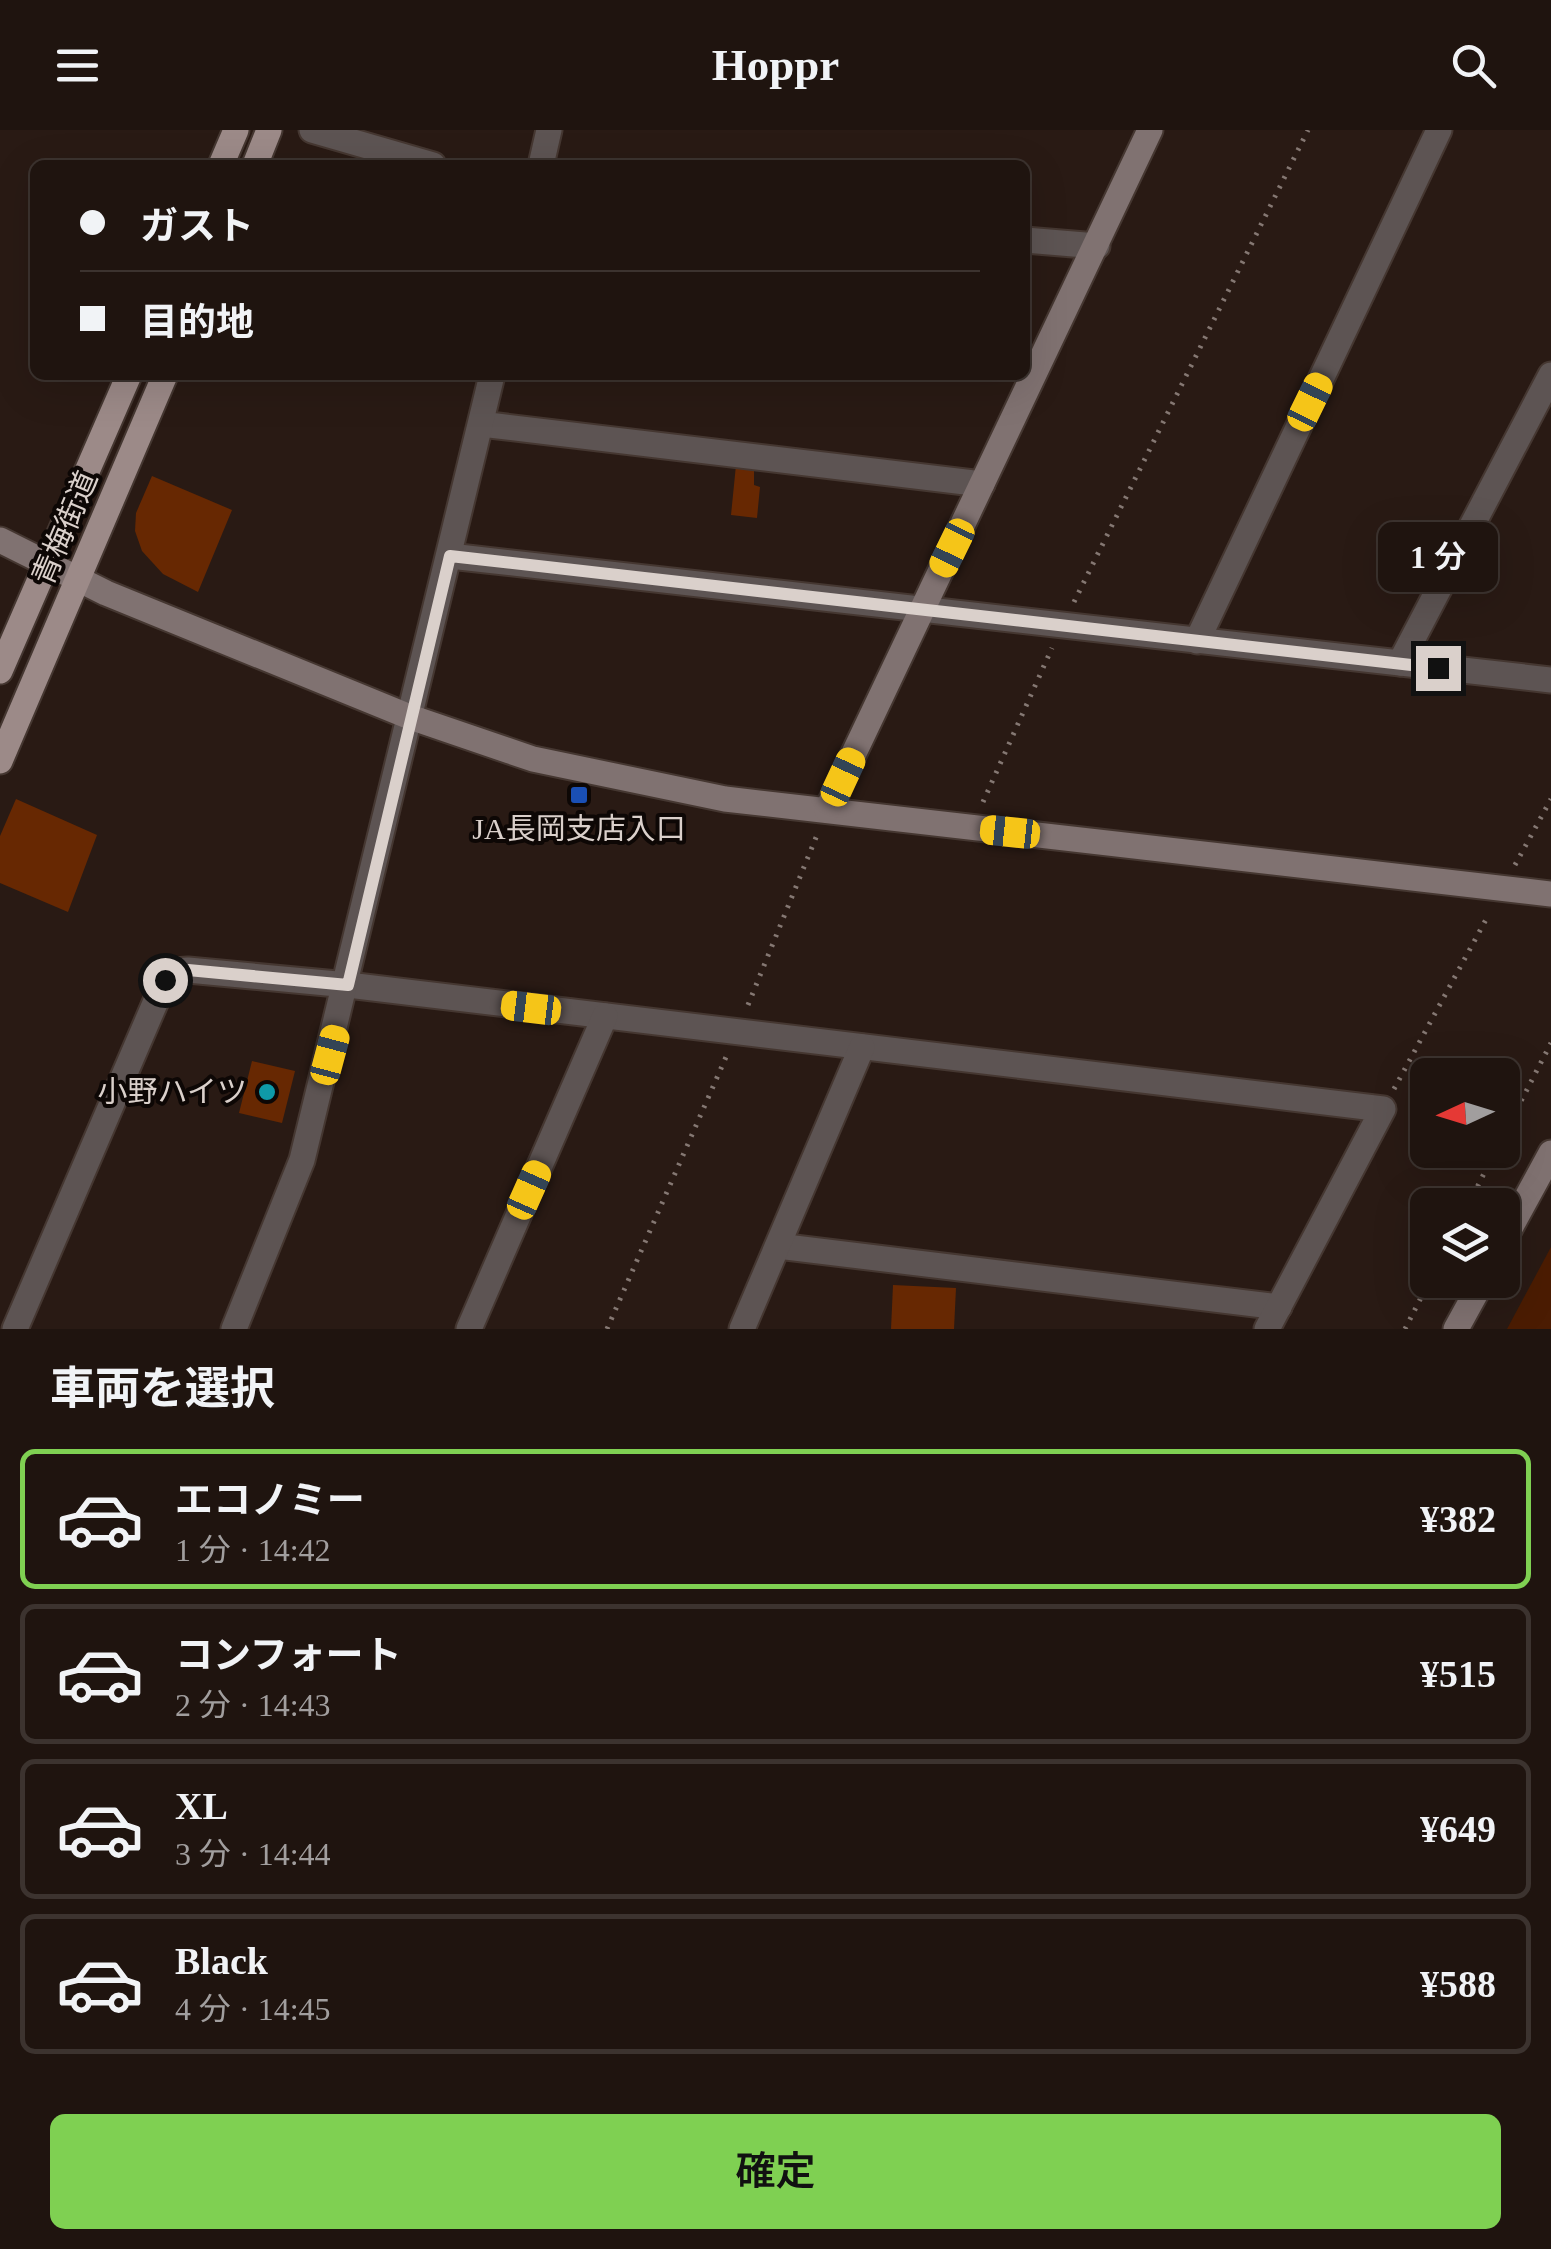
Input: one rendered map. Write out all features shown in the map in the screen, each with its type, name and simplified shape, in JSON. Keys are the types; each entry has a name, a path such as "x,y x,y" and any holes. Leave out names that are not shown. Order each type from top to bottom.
{"main road":[{"path":"224,160 236,130"},
{"path":"256,160 270,130"},
{"name":"青梅街道","path":"0,671 127,380"},
{"name":"青梅街道","path":"0,761 164,380"}],"street":[{"path":"312,130 417,160"},
{"path":"542,160 549,130"},
{"path":"1031,369 1098,246 1150,130"},
{"path":"1197,641 1439,130"},
{"path":"1030,240 1098,246"},
{"path":"1400,664 1551,375"},
{"path":"234,1329 302,1160 348,985 491,380"},
{"path":"827,810 982,484 1026,380"},
{"path":"480,424 982,484"},
{"path":"0,540 78,580 410,717 532,759 592,774 725,799 1551,894"},
{"path":"450,556 1551,680"},
{"path":"15,1329 165,980 174,972 188,970 348,985 1384,1109 1273,1318 778,1246"},
{"path":"469,1329 605,1016"},
{"path":"742,1329 862,1047"},
{"path":"1520,1210 1551,1153"},
{"path":"1456,1329 1473,1298"}],"path":[{"path":"972,828 1062,626 1308,130"},
{"path":"1384,1109 1551,799"},
{"path":"607,1329 737,1032 827,810"},
{"path":"1520,1103 1551,1042"},
{"path":"1405,1329 1421,1298"}],"shaded area":[{"path":"1551,1247 1551,1329 1507,1329"}],"building":[{"path":"736,465 754,467 754,485 760,487 757,518 731,515"},
{"path":"152,476 232,510 198,592 163,574 142,551 135,531 136,513"},
{"path":"16,799 97,835 68,912 0,883 0,836"},
{"name":"小野ハイツ","path":"252,1061 295,1071 282,1123 239,1113"},
{"path":"893,1285 956,1288 954,1329 891,1329"}],"place":[{"name":"JA長岡支店入口","path":"579,795"},
{"name":"小野ハイツ","path":"267,1092"}],"route":[{"path":"165,980 174,972 188,970 348,985 450,556 1438,668"}]}
